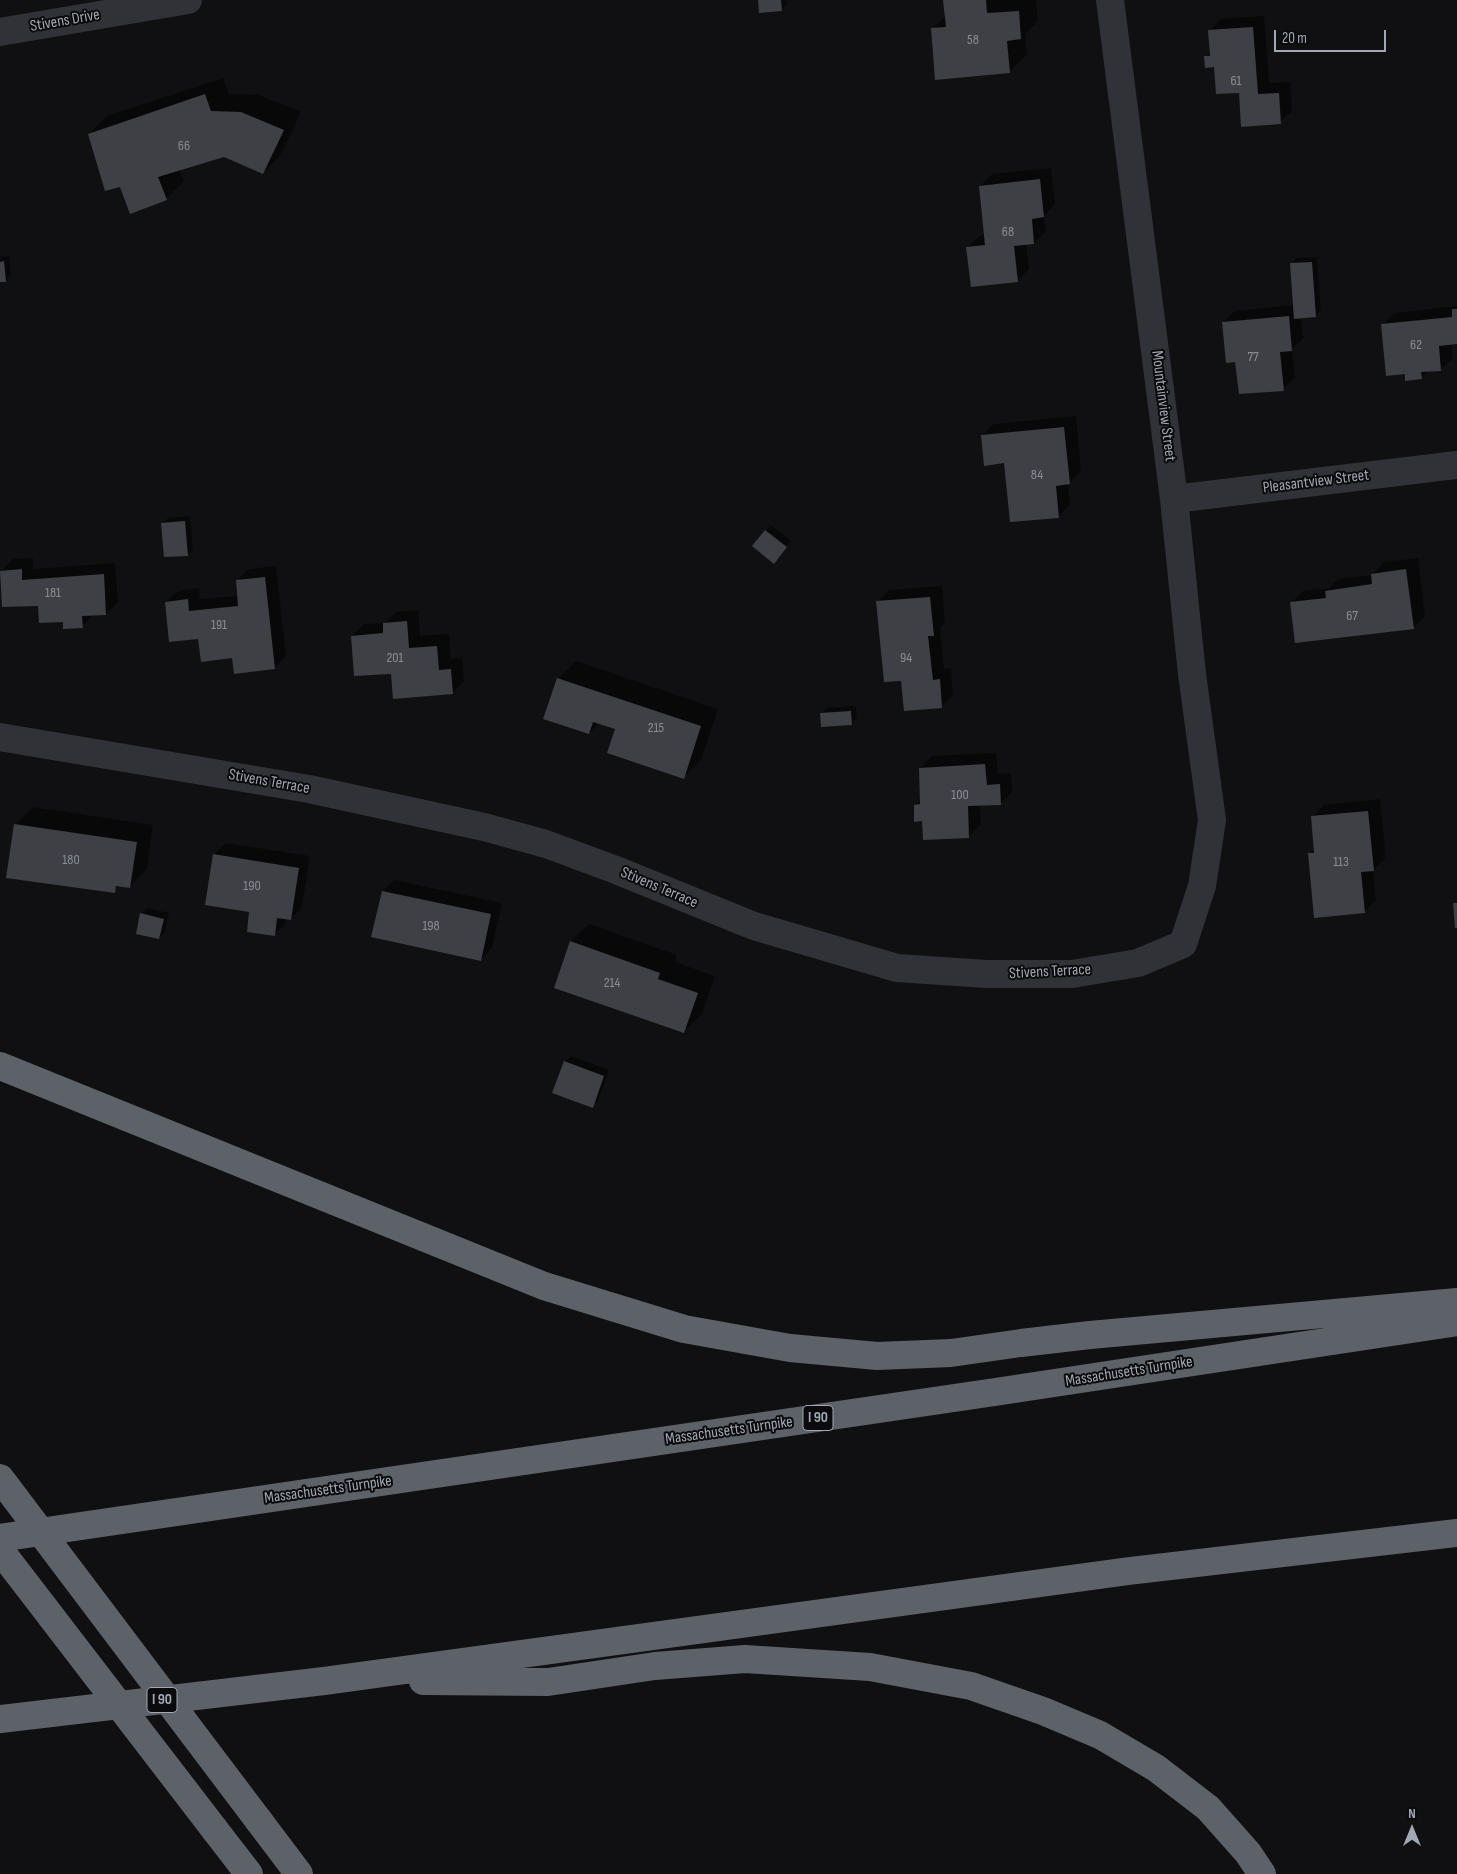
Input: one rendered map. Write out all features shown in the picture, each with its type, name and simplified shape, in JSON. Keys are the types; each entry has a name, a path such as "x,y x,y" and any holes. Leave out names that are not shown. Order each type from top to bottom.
{"highway":[{"path":"0,1066 544,1286 684,1329 790,1348 877,1356 951,1353 1090,1335 1457,1302"},
{"name":"Massachusetts Turnpike","path":"0,1538 1457,1322"},
{"path":"0,1478 299,1874"},
{"name":"I 90","path":"0,1719 324,1681 1119,1573 1457,1533"},
{"path":"0,1550 249,1874"},
{"path":"324,1681 548,1682 654,1666 745,1659 870,1667 971,1686 1043,1711 1100,1735 1156,1768 1208,1808 1248,1853 1262,1874"}],"street":[{"name":"Stivens Drive","path":"0,32 188,0"},
{"name":"Mountainview Street","path":"1110,0 1174,499 1192,674 1211,813"},
{"name":"Pleasantview Street","path":"1174,499 1457,465"},
{"name":"Stivens Terrace","path":"0,737 310,789 484,827 546,844 754,926 819,946 897,968 977,974 1072,974 1138,962 1183,944 1202,886 1212,820 1211,813"}],"building":[{"path":"758,0 781,0 782,11 759,13"},
{"path":"943,0 986,0 987,13 1019,11 1021,39 1007,41 1010,73 935,80 931,28 946,27"},
{"path":"1253,27 1258,94 1279,93 1281,124 1241,127 1239,93 1216,94 1214,67 1205,68 1204,56 1210,56 1208,30"},
{"path":"205,94 211,111 241,112 284,130 263,174 224,157 158,177 167,200 130,214 120,187 105,191 88,134"},
{"path":"1040,179 1044,217 1032,219 1034,244 1014,246 1018,282 971,287 966,247 985,245 979,186"},
{"path":"4,261 6,282 0,282 0,262"},
{"path":"1312,262 1316,317 1294,319 1290,263"},
{"path":"1452,309 1457,309 1457,344 1439,346 1441,371 1421,372 1422,379 1405,381 1405,374 1386,376 1381,324 1452,317"},
{"path":"1289,316 1292,351 1280,352 1284,391 1239,394 1235,362 1226,363 1222,322"},
{"path":"1064,427 1070,484 1056,486 1059,518 1010,522 1004,463 984,466 981,435"},
{"path":"185,521 188,556 164,557 161,523"},
{"path":"765,530 787,547 774,564 752,546"},
{"path":"22,569 22,580 104,574 106,615 82,616 83,628 63,629 63,622 39,623 38,606 2,607 0,571"},
{"path":"1406,569 1414,629 1295,643 1290,602 1326,598 1325,591 1372,584 1371,574"},
{"path":"265,577 275,669 234,674 232,658 201,662 198,639 169,642 165,602 188,599 189,611 238,606 236,580"},
{"path":"930,597 934,636 928,636 933,680 940,679 942,708 904,711 901,681 884,682 876,601"},
{"path":"407,621 409,648 437,646 439,670 451,669 453,694 393,699 391,674 354,676 351,636 383,633 383,623"},
{"path":"557,678 701,726 684,779 607,753 615,729 593,722 589,734 543,719"},
{"path":"851,711 852,725 821,727 820,713"},
{"path":"985,764 987,785 1000,784 1001,805 968,806 969,838 923,840 922,821 914,822 914,805 920,804 919,768"},
{"path":"1368,811 1374,871 1361,872 1365,913 1314,918 1308,853 1314,853 1311,816"},
{"path":"14,824 137,842 130,888 116,886 115,893 6,878"},
{"path":"213,854 299,868 291,920 277,918 275,936 247,932 249,912 205,905"},
{"path":"382,891 491,914 481,961 371,937"},
{"path":"1453,903 1457,903 1457,928 1455,928"},
{"path":"140,913 164,919 159,939 136,934"},
{"path":"570,941 660,973 658,979 698,993 684,1033 554,988"},
{"path":"564,1061 604,1076 593,1108 552,1093"}]}
